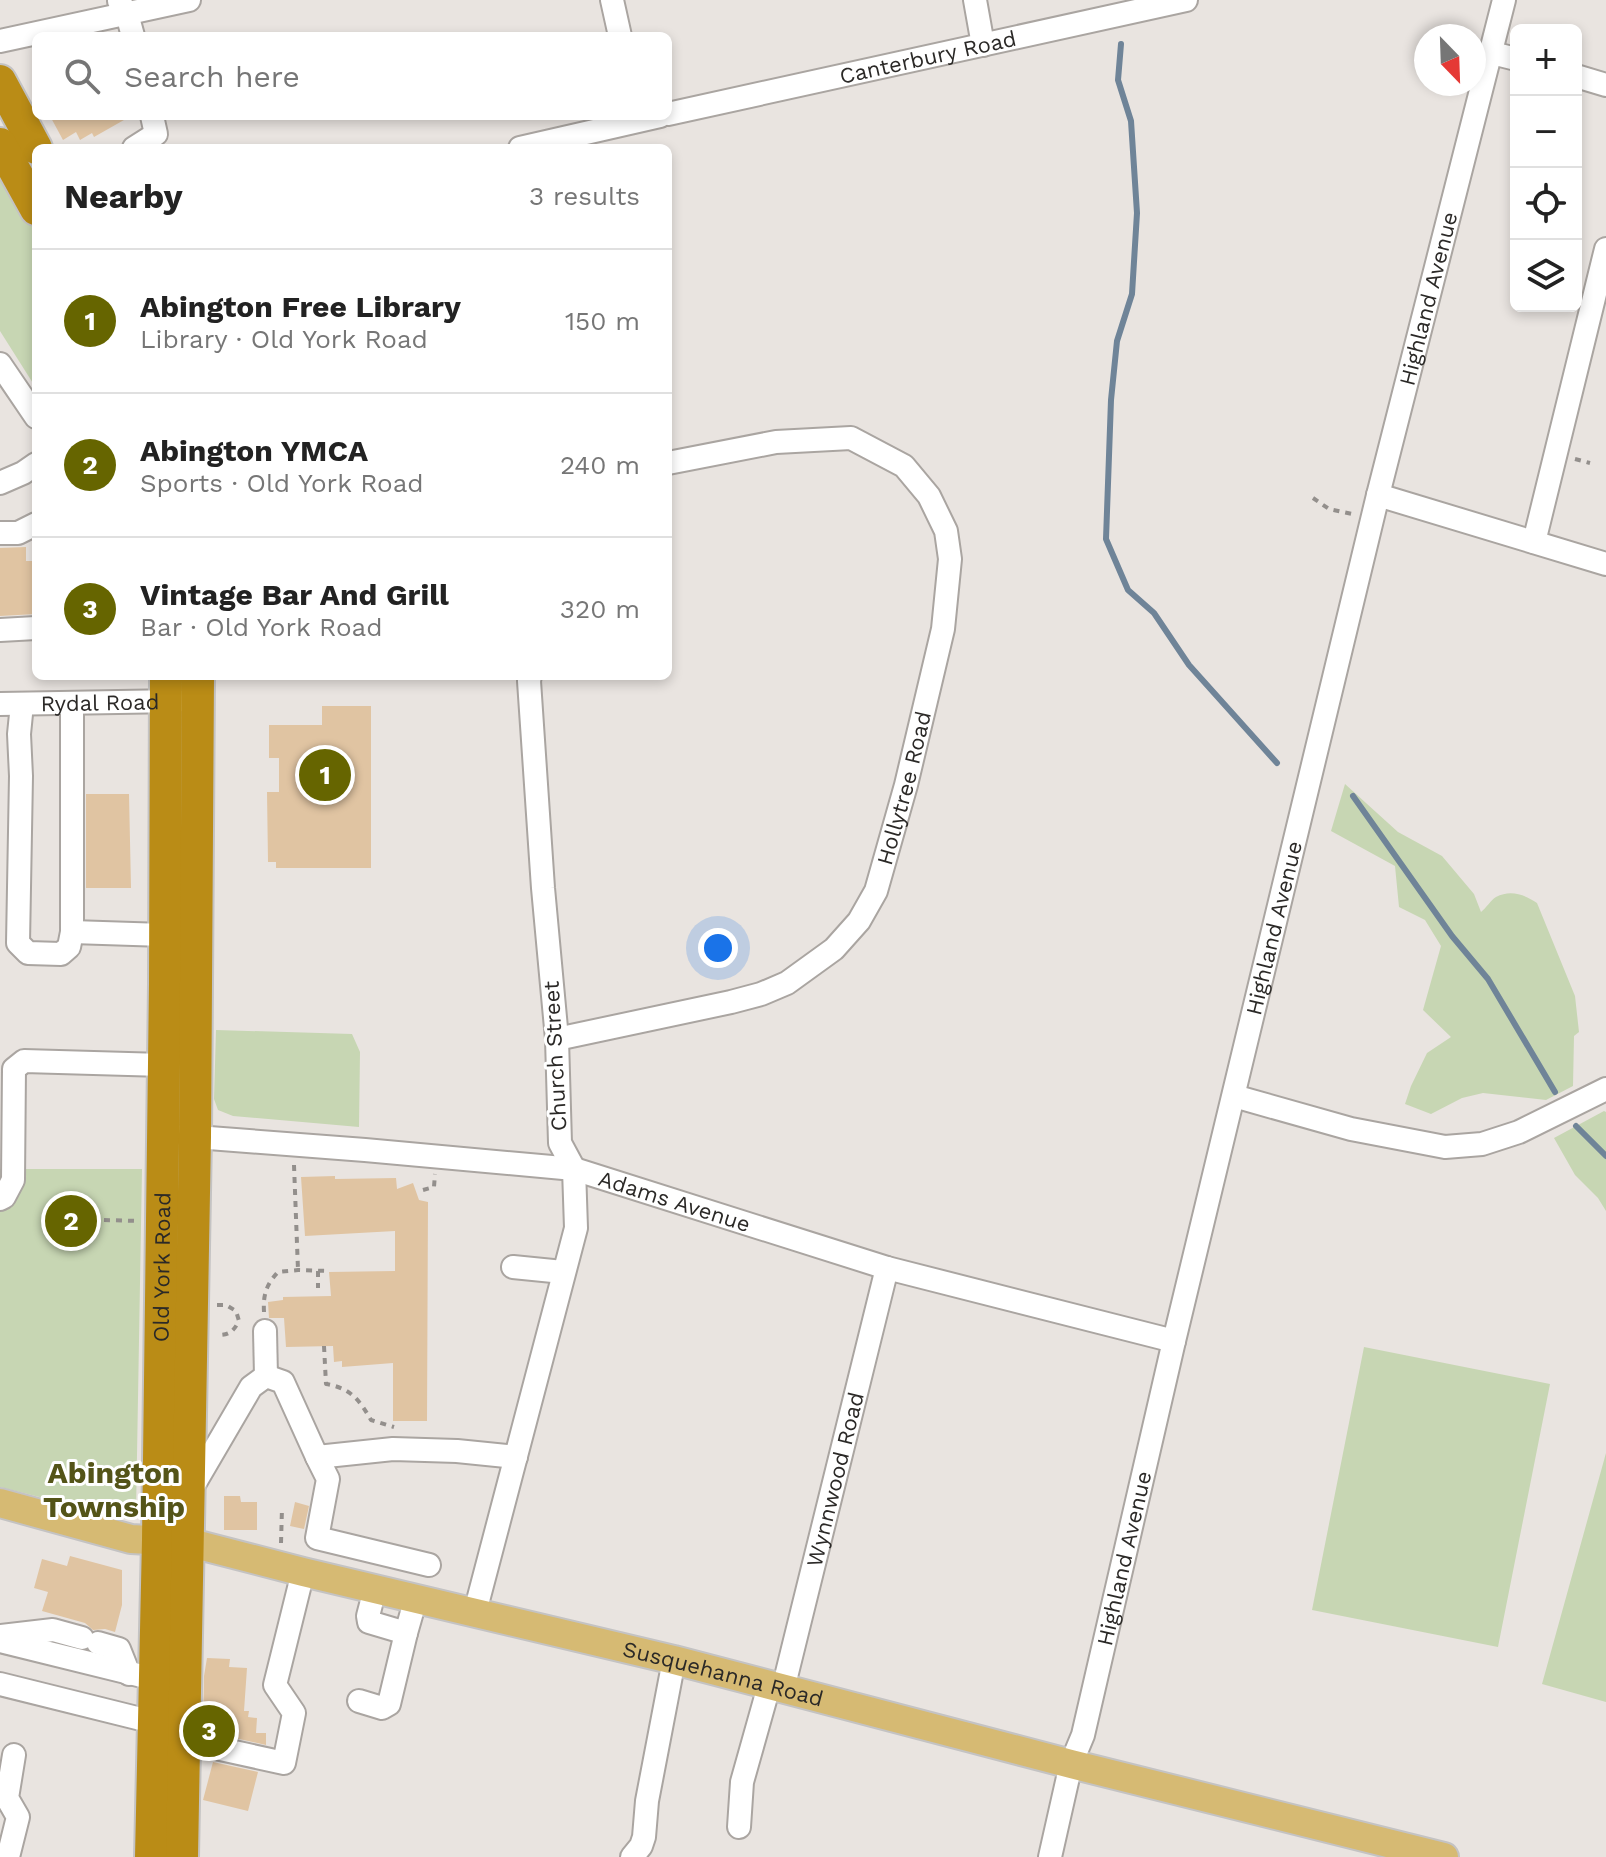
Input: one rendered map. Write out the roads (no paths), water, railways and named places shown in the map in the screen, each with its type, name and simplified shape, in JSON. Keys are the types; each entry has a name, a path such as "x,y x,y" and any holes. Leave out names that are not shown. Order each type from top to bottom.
{"highway":[{"path":"0,81 34,144"},
{"path":"0,144 32,202"},
{"name":"Old York Road","path":"151,1857 153,1722 142,1677 173,1541 188,1496 195,1137 198,688"},
{"name":"Old York Road","path":"166,689 162,1134 173,1541 184,1741 182,1857"}],"main road":[{"name":"Susquehanna Road","path":"0,1503 131,1539 173,1541 674,1660 1071,1764 1378,1849 1444,1857"}],"street":[{"path":"33,32 123,7 189,0"},
{"path":"612,0 619,32"},
{"path":"975,0 983,45"},
{"name":"Canterbury Road","path":"672,113 1185,0"},
{"name":"Highland Avenue","path":"1050,1857 1071,1764 1083,1735 1174,1341 1378,495 1504,0"},
{"path":"123,7 132,32"},
{"path":"0,41 32,32"},
{"path":"1492,53 1510,58"},
{"path":"1582,78 1606,85"},
{"path":"140,144 156,134 153,120"},
{"path":"537,144 637,120"},
{"path":"1534,542 1606,249"},
{"path":"0,364 32,411"},
{"name":"Hollytree Road","path":"557,1039 761,994 787,983 834,949 859,921 876,891 906,785 943,629 950,559 946,531 929,496 904,466 851,438 776,442 672,462"},
{"path":"0,483 32,467"},
{"path":"1378,495 1606,564"},
{"path":"0,533 18,533 32,526"},
{"path":"0,630 32,628"},
{"name":"Church Street","path":"475,1612 576,1228 574,1169 560,1143 557,1039 529,680"},
{"name":"Rydal Road","path":"11,704 72,703 166,689 198,688"},
{"path":"11,704 19,734 21,776 18,943 28,953 61,954 69,947 72,932 72,703"},
{"path":"72,932 164,935"},
{"path":"0,1199 13,1180 14,1069 24,1061 163,1065"},
{"path":"1234,1096 1351,1129 1445,1147 1482,1144 1519,1132 1606,1089"},
{"name":"Adams Avenue","path":"162,1134 574,1169 887,1268 1174,1341"},
{"path":"513,1267 563,1272"},
{"name":"Wynnwood Road","path":"739,1827 742,1782 776,1688 887,1268"},
{"path":"265,1331 266,1376"},
{"path":"188,1496 251,1387 266,1376"},
{"path":"266,1376 283,1382 328,1479 317,1538 429,1565"},
{"path":"317,1457 393,1449 516,1457"},
{"path":"184,1741 284,1763 294,1713 275,1685 303,1572"},
{"path":"375,1589 369,1622 406,1633"},
{"path":"359,1701 382,1708 389,1704 416,1598"},
{"path":"0,1638 53,1630 90,1640 119,1649 142,1677"},
{"path":"0,1638 142,1677"},
{"path":"632,1857 644,1837 647,1801 674,1660"},
{"path":"0,1684 153,1722"},
{"path":"8,1857 18,1817 7,1798 14,1755"}],"waterway":[{"path":"1121,44 1118,80 1131,121 1137,213 1132,294 1117,341 1111,400 1106,539 1128,590 1154,613 1189,665 1277,763"},
{"path":"1353,796 1452,936 1488,979 1555,1092"},
{"path":"1576,1126 1606,1156"}],"place":[{"name":"Abington Free Library","path":"325,775"},
{"name":"Abington YMCA","path":"71,1221"},
{"name":"Vintage Bar And Grill","path":"209,1731"}],"district":[{"name":"Abington Township","path":"114,1489"}]}
